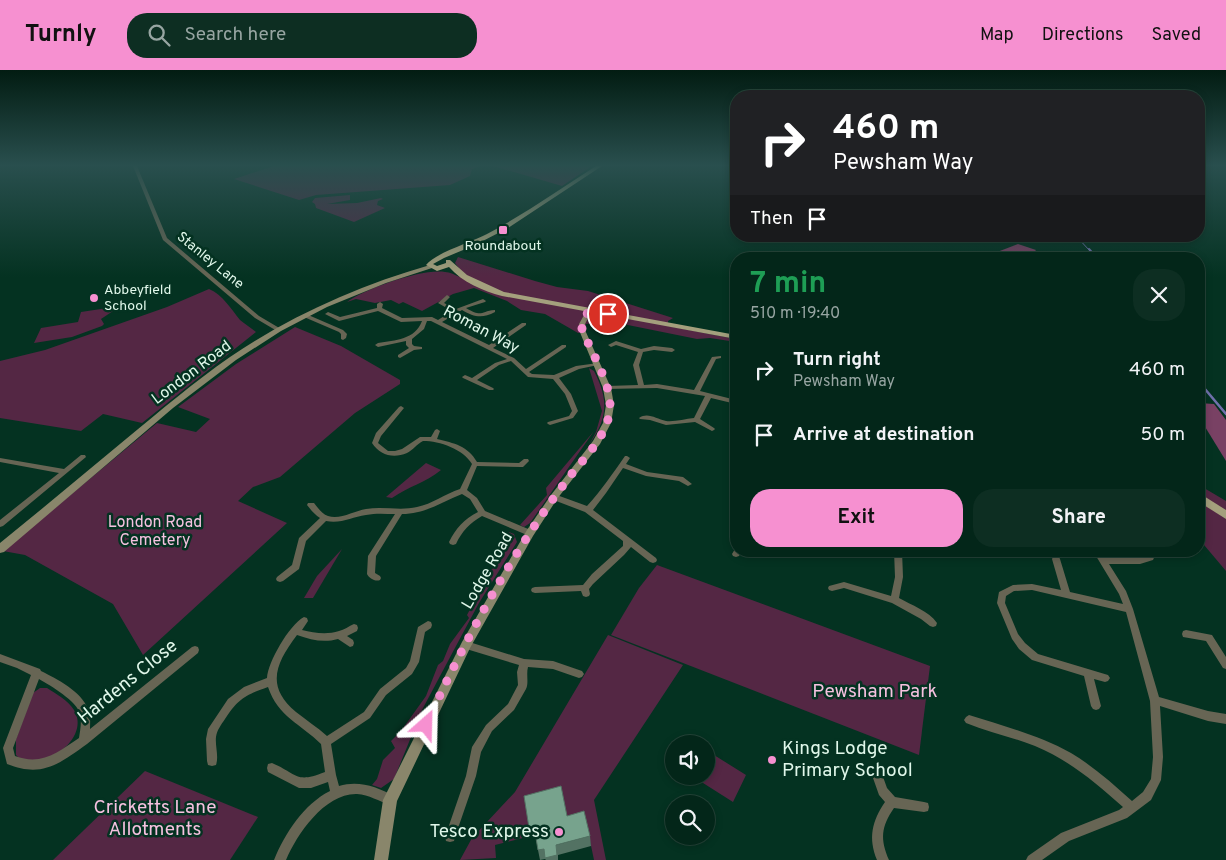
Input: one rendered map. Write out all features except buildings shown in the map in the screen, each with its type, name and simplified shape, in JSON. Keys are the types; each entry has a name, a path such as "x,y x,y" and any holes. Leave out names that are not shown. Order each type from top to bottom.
{"main road":[{"name":"London Road","path":"457,252 440,269 430,267 431,262 487,237 541,203"},
{"path":"438,260 448,263 459,274"},
{"path":"440,269 459,274 483,287 502,294 730,336"},
{"path":"1205,501 1226,515"}],"street":[{"name":"Stanley Lane","path":"150,203 165,239 257,317 279,330"},
{"name":"London Road","path":"0,549 196,385 233,358 306,316 384,282 430,267"},
{"path":"447,297 441,303 478,316 484,316 493,312"},
{"path":"438,322 459,309 475,302 483,301"},
{"name":"Roman Way","path":"328,314 339,319 380,307 402,320 425,319 438,322 512,359 525,372 536,377 555,377 578,367 596,364"},
{"name":"Lodge Road","path":"381,860 390,800 466,645 530,533 596,442 607,423 610,405 607,388 582,330 582,324 589,310"},
{"path":"306,316 341,331 344,334 343,338"},
{"path":"378,346 409,339 422,328 425,319"},
{"path":"489,348 524,324"},
{"path":"409,339 409,345 413,348"},
{"path":"615,344 641,351 648,349 668,350"},
{"path":"525,372 564,346"},
{"path":"400,356 413,348 420,348"},
{"path":"641,351 636,365 641,386"},
{"path":"696,392 714,358"},
{"path":"473,380 498,364 512,359"},
{"path":"465,377 491,389"},
{"path":"555,377 568,394 574,411 571,417 556,423"},
{"path":"607,388 656,386 696,392 730,400"},
{"path":"696,420 709,395"},
{"path":"401,408 378,435 375,443 380,450 387,453 397,453 404,451 422,439 434,439 466,452 475,464 464,491"},
{"path":"642,418 651,417 666,422 696,420 712,429"},
{"path":"434,439 437,431"},
{"path":"0,524 82,457"},
{"path":"588,510 601,497 611,478 627,458"},
{"path":"0,460 64,471"},
{"path":"475,464 495,463 523,466"},
{"path":"621,466 646,474 681,479 688,484"},
{"path":"311,505 316,513 324,518 346,518 373,510 398,514 425,508 451,494 464,491 470,494 477,502 482,513 530,533"},
{"path":"554,498 572,502 588,510 627,542 653,560"},
{"path":"453,542 458,530 471,518 482,513"},
{"path":"377,578 371,574 372,556 398,514"},
{"path":"280,579 296,567 302,540 324,518"},
{"path":"449,530 458,530"},
{"path":"535,590 546,586 586,591 596,573 621,554 627,547 627,542"},
{"path":"894,600 899,577 898,557"},
{"path":"1037,859 1065,837 1119,817 1147,796 1156,780 1158,757 1155,701 1129,608 1123,593 1101,557"},
{"path":"1104,561 1140,560 1150,557"},
{"path":"1056,558 1066,593"},
{"path":"832,588 845,581 925,614 933,623"},
{"path":"1105,678 1036,657 1022,646 1001,603 1002,594 1013,588 1032,587 1129,608"},
{"path":"304,621 276,658 272,681 275,693 286,709 326,742 336,793"},
{"path":"295,631 319,638 341,636 354,628"},
{"path":"326,742 367,715 383,692 409,671 414,662 422,628"},
{"path":"1186,634 1210,636 1226,665"},
{"path":"341,636 350,643"},
{"path":"466,645 524,663 552,665 579,674"},
{"name":"Hardens Close","path":"37,672 8,748 10,760 22,765 38,766 58,758 83,741 194,650"},
{"name":"Hardens Close","path":"0,658 14,660 37,672 77,700 84,710 83,741"},
{"path":"450,837 471,776 476,751 489,728 511,707 523,686 522,672 524,663"},
{"path":"1088,673 1096,706"},
{"path":"212,761 211,739 213,728 231,702 247,690 272,681"},
{"path":"1155,701 1226,719"},
{"path":"969,720 981,720 1061,753 1089,772 1132,808"},
{"path":"272,768 300,784 308,784 331,775"},
{"path":"878,778 883,791 892,802 924,807"},
{"path":"280,860 300,825 320,805 336,793 352,790 375,792 390,800"},
{"path":"883,860 877,834 880,817 892,802"}],"green space":[{"path":"313,203 378,203 377,205 385,208 354,222 316,208"},
{"path":"458,257 557,287 588,291 673,318 668,321 668,326 730,338 730,341 710,338 697,339 613,322 586,324 586,333 578,333 545,314 521,310 507,301 474,288 453,294 422,311 403,302 399,304 391,300 375,303 356,299 347,302 366,291 409,276 435,272 447,272 460,277 464,275 455,263"},
{"path":"209,289 223,299 240,320 256,332 142,423 103,414 81,431 0,418 0,361 45,350 167,307"},
{"path":"114,307 113,311 101,319 104,324 102,326 72,337 34,343 41,328 78,322 81,312"},
{"name":"London Road Cemetery","path":"295,327 341,346 400,380 400,384 355,413 280,477 253,487 238,501 287,523 143,655 113,604 25,555 3,551 157,423 196,432 210,419 178,407 236,364"},
{"path":"589,368 594,371 599,381 604,400 604,409 600,426 589,445 596,432 602,411"},
{"path":"594,431 530,523 524,527 520,525 547,495 546,488"},
{"path":"426,463 441,470 392,498 386,497"},
{"path":"1205,489 1226,501 1226,571 1205,546"},
{"path":"509,532 514,534 517,542 479,603 422,710 394,779 381,788 372,785 377,779 383,760 395,748 391,741 401,731 426,696 438,665 443,661 450,644 469,618 467,615 491,570 498,564"},
{"path":"342,549 313,598 304,598 317,576"},
{"name":"Pewsham Park","path":"657,565 930,666 919,755 611,635 639,588"},
{"path":"608,635 683,665 594,800 606,860 594,860 586,822 495,845 496,858 460,860 472,838 515,792"},
{"path":"40,688 47,688 69,703 77,719 77,727 69,743 54,755 37,761 21,760 16,755 16,739 33,693"},
{"path":"715,756 746,775 733,802 706,785 715,785"},
{"name":"Cricketts Lane Allotments","path":"145,771 258,817 230,860 53,860"}],"shaded area":[{"path":"1018,244 1036,250 1034,252 997,252"},
{"path":"1205,403 1214,404 1226,420 1226,461 1205,427"}],"waterway":[{"path":"1082,242 1090,251"},
{"path":"1089,249 1092,252"},
{"path":"1205,389 1226,414"}],"place":[{"name":"Roundabout","path":"503,230"},
{"name":"Abbeyfield School","path":"94,298"},
{"name":"Kings Lodge Primary School","path":"772,760"},
{"name":"Tesco Express","path":"559,832"}],"route":[{"path":"426,725 466,645 504,576 545,510 596,442 607,423 610,405 607,388 582,330 582,324 589,310 608,314"}]}
